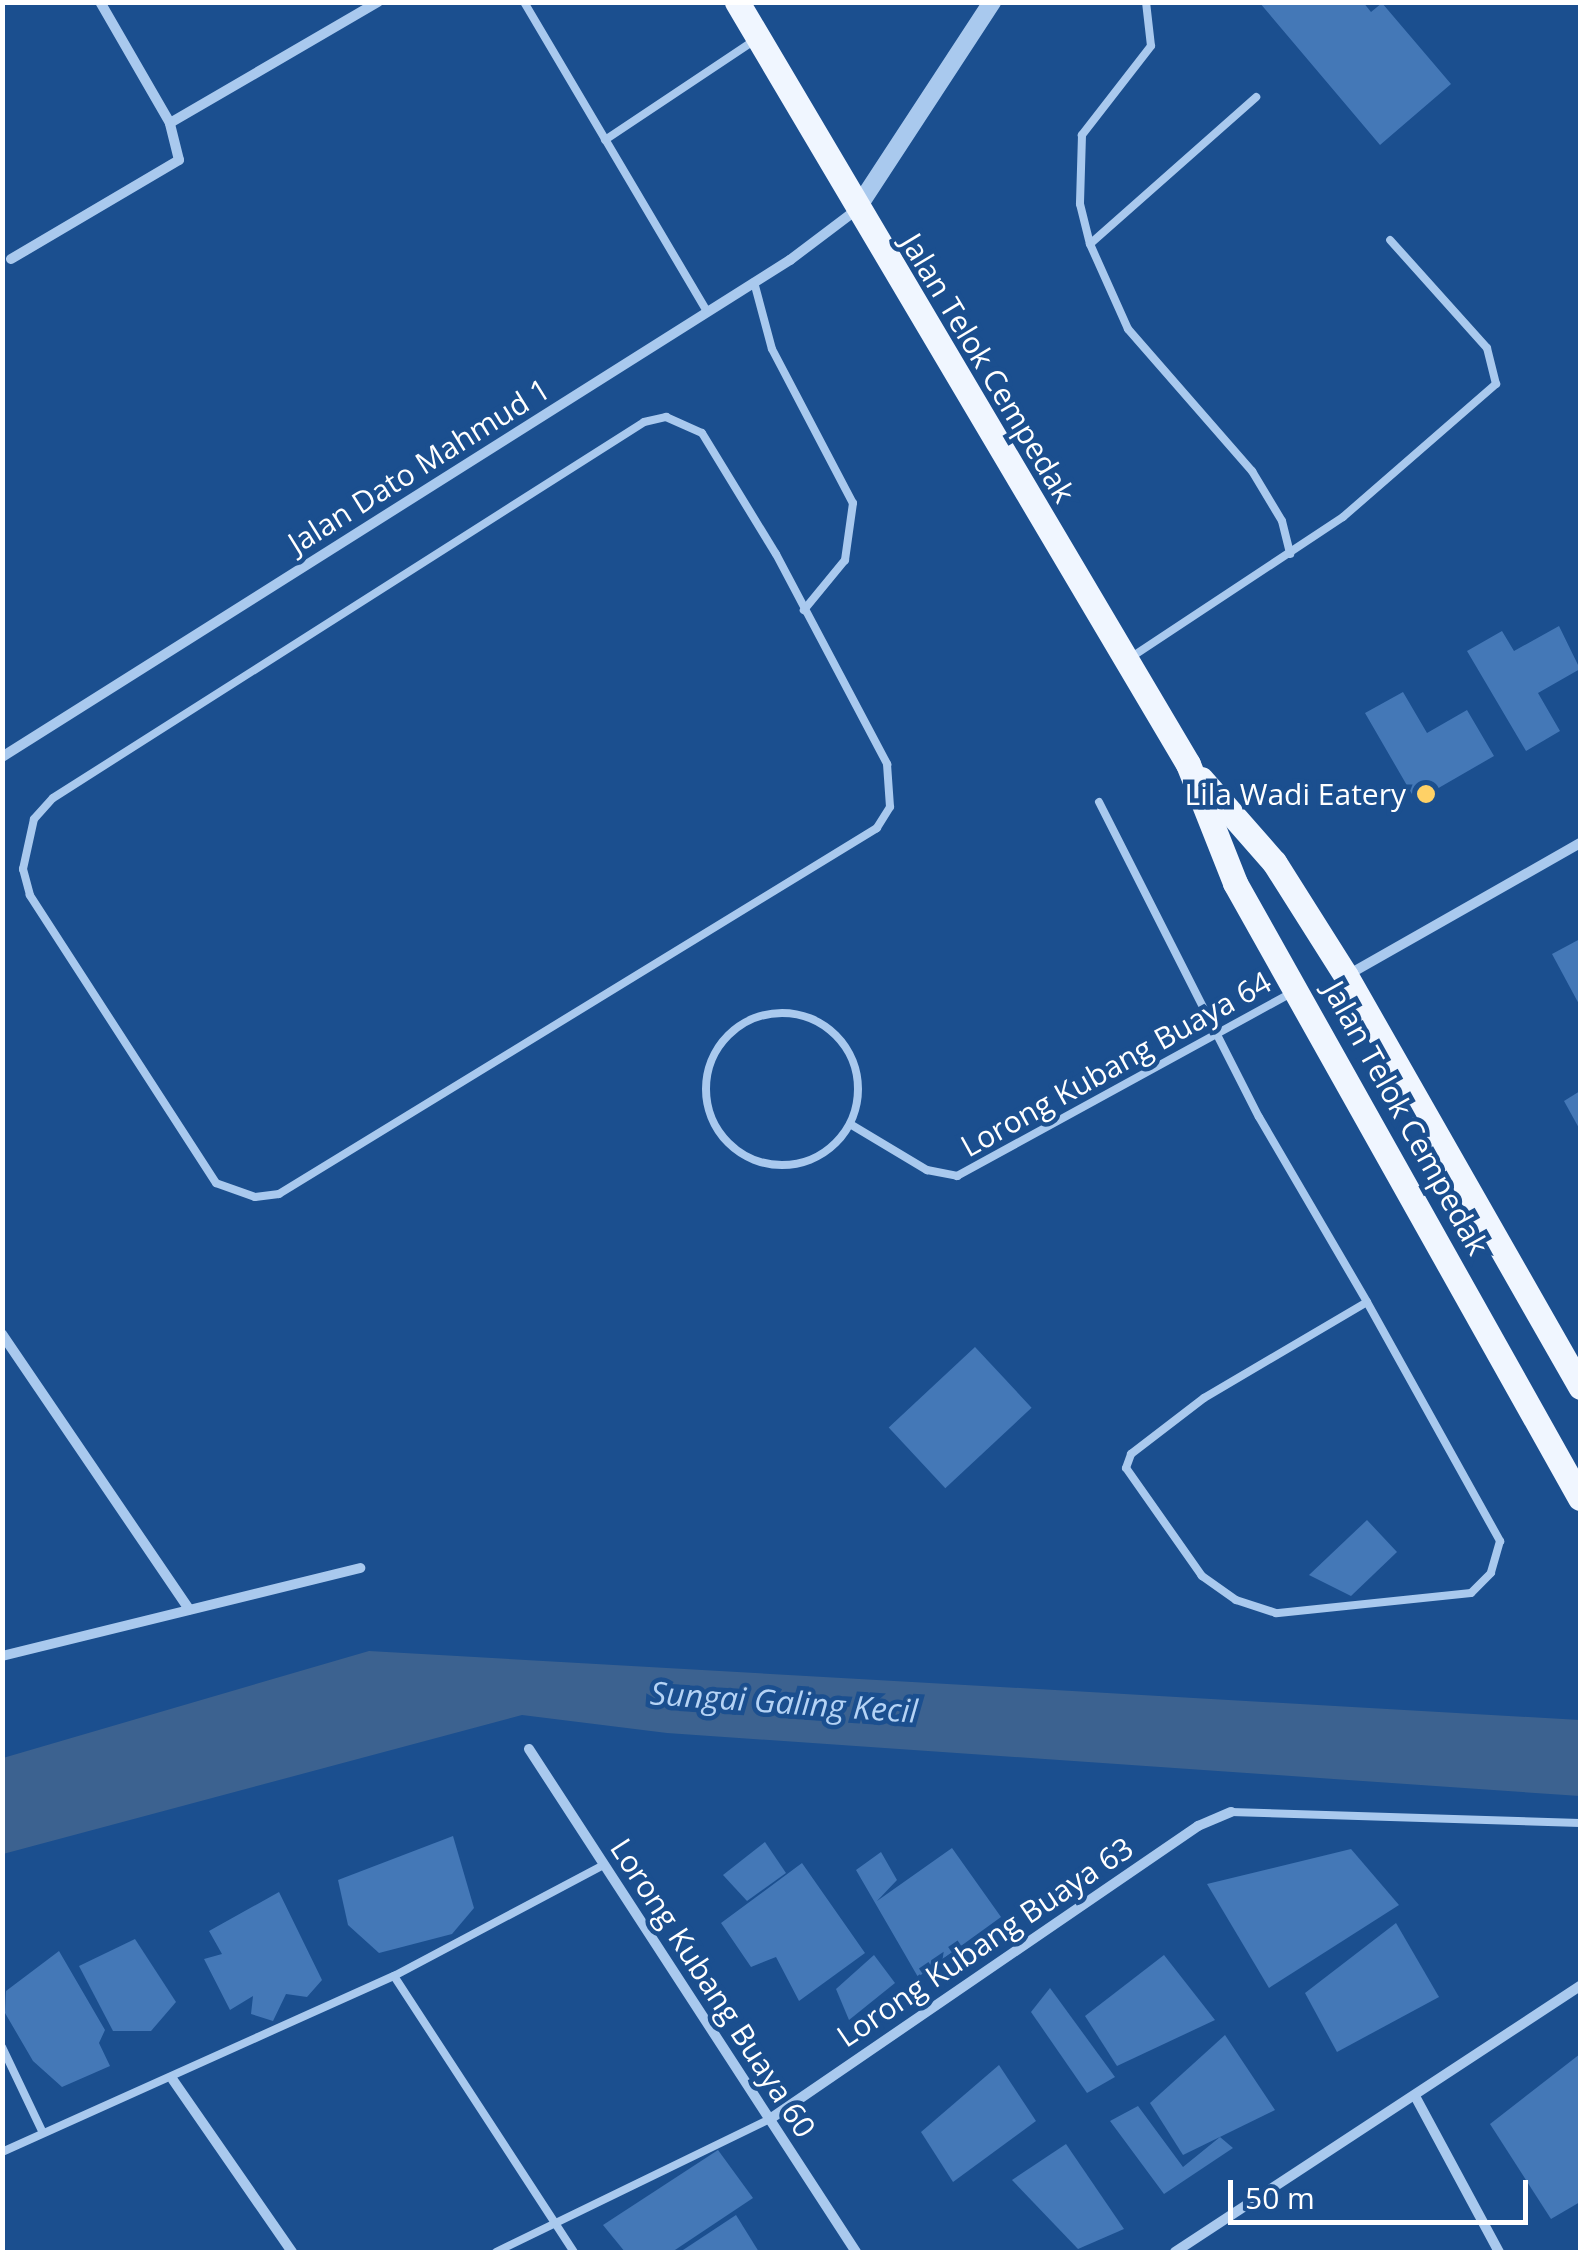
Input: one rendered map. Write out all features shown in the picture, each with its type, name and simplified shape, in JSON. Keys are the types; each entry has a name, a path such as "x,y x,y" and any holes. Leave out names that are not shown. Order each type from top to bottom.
{"main road":[{"name":"Jalan Telok Cempedak","path":"737,2 856,210 1188,764 1235,882 1580,1498"},
{"name":"Jalan Telok Cempedak","path":"1188,764 1274,862 1346,976 1580,1387"}],"street":[{"path":"12,259 168,170 181,153 170,124 100,2"},
{"path":"170,124 378,2"},
{"path":"856,210 992,2"},
{"name":"Jalan Dato Mahmud 1","path":"2,757 754,282 856,210"},
{"path":"1346,976 1580,843"},
{"path":"2,1334 189,1609"},
{"path":"2,1656 360,1568"},
{"name":"Lorong Kubang Buaya 60","path":"529,1750 856,2252"},
{"name":"Lorong Kubang Buaya 63","path":"770,2119 1198,1826 1231,1812"},
{"path":"1175,2252 1580,1986"},
{"path":"173,2080 292,2252"},
{"path":"1415,2096 1498,2252"}],"lane":[{"path":"524,2 707,312"},
{"path":"1146,2 1150,46 1082,135 1080,204 1090,244 1128,329 1252,471 1282,522 1290,554"},
{"path":"605,140 758,39"},
{"path":"1090,244 1256,98"},
{"path":"1126,661 1290,554 1408,465 1496,384 1487,348 1390,240"},
{"path":"754,282 772,349 852,503 844,560 804,610"},
{"path":"666,417 702,433 804,610 887,764 894,787 877,828 279,1194 236,1193 199,1165 30,895 26,843 53,798 644,422 666,417"},
{"path":"1098,802 1214,1032 1367,1302 1500,1542 1491,1572 1472,1593 1276,1613 1236,1600 1192,1561 1126,1468 1131,1454 1204,1398 1367,1302"},
{"name":"Lorong Kubang Buaya 64","path":"850,1124 926,1170 957,1176 1214,1032 1298,990"},
{"path":"764,1014 806,1016 842,1042 853,1061 857,1104 850,1124 829,1148 800,1163 757,1161 722,1136 711,1117 706,1095 714,1053 726,1036 764,1014"},
{"path":"1231,1812 1580,1824"},
{"path":"2,2152 42,2131 173,2080 394,1976 602,1866"},
{"path":"394,1976 574,2252"},
{"path":"2,2047 42,2131"},
{"path":"496,2252 552,2221 770,2119"}],"water":[{"name":"Sungai Galing Kecil","path":"369,1651 1580,1720 1580,1796 667,1733 522,1715 3,1854 3,1758"}],"building":[{"path":"1259,2 1363,2 1371,12 1382,3 1451,84 1380,145"},
{"path":"1559,626 1580,669 1538,693 1560,731 1526,751 1467,651 1502,631 1514,651"},
{"path":"1403,692 1427,733 1467,710 1494,756 1416,801 1365,713"},
{"path":"1580,939 1580,1006 1552,954"},
{"path":"1580,1091 1580,1130 1564,1101"},
{"path":"975,1347 1032,1408 945,1488 889,1427"},
{"path":"1367,1520 1397,1552 1351,1596 1309,1575"},
{"path":"453,1836 474,1908 452,1934 379,1953 348,1925 338,1880"},
{"path":"765,1842 786,1873 747,1901 723,1875"},
{"path":"952,1848 1001,1917 918,1977 856,1870 881,1852 897,1880 877,1901"},
{"path":"1351,1849 1399,1905 1269,1988 1207,1884"},
{"path":"802,1863 865,1953 799,2001 776,1957 751,1967 721,1923"},
{"path":"279,1892 322,1980 307,1997 286,1994 273,2021 251,2014 253,1996 230,2010 204,1959 222,1954 209,1931"},
{"path":"1396,1923 1439,1997 1337,2052 1305,1993"},
{"path":"135,1939 176,2002 151,2031 113,2031 79,1966"},
{"path":"59,1951 105,2030 99,2043 110,2066 62,2087 33,2061 5,2013 6,1991"},
{"path":"874,1955 895,1983 849,2020 836,1989"},
{"path":"1164,1955 1215,2020 1117,2066 1085,2016"},
{"path":"1050,1988 1115,2077 1087,2093 1031,2012"},
{"path":"1225,2035 1275,2110 1183,2155 1150,2103"},
{"path":"1580,2054 1580,2202 1551,2219 1490,2124"},
{"path":"999,2065 1036,2121 953,2182 921,2132"},
{"path":"1138,2106 1183,2167 1220,2137 1233,2148 1164,2194 1110,2121"},
{"path":"1066,2144 1124,2229 1078,2249 1012,2180"},
{"path":"718,2150 753,2198 672,2252 625,2252 603,2225"},
{"path":"736,2215 759,2252 680,2252"}],"place":[{"name":"Lila Wadi Eatery","path":"1426,794"}]}
